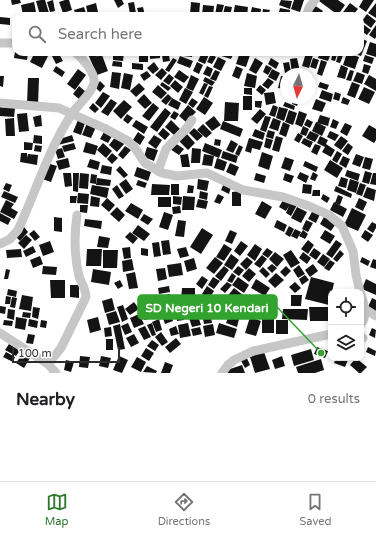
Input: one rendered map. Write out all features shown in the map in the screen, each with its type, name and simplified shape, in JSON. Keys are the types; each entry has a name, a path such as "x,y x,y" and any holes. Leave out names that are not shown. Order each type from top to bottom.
{"street":[{"path":"308,12 315,0"},
{"path":"0,43 12,43"},
{"path":"0,244 10,239 18,230 46,160 55,142 94,82 89,67 79,56"},
{"path":"0,103 53,107 72,114 104,128 128,141 145,163 158,171 177,176 207,174 243,190 283,197 329,215 342,226 353,251 356,275 360,289"},
{"path":"158,171 166,149 186,129 192,120"},
{"path":"48,364 61,348 86,297 75,257 74,233 77,215"},
{"path":"364,305 364,320"},
{"path":"365,309 376,316"},
{"path":"0,333 48,364 56,373"},
{"path":"222,373 234,360 253,351 328,335"}],"building":[{"path":"11,0 20,0 21,3 12,5"},
{"path":"45,0 49,12 39,12 36,1"},
{"path":"53,0 55,11 50,12 47,2"},
{"path":"69,0 72,10 63,12 59,2"},
{"path":"114,0 122,0 124,4 118,8"},
{"path":"281,0 292,1 290,9 279,5"},
{"path":"294,0 304,0 300,12 291,9"},
{"path":"338,0 345,5 340,12 334,12 319,1"},
{"path":"363,0 374,0 366,12 359,7"},
{"path":"34,2 36,12 22,12 21,5"},
{"path":"134,2 136,12 130,12 128,3"},
{"path":"191,2 200,3 199,12 190,12"},
{"path":"96,3 98,12 87,12 86,6"},
{"path":"350,3 358,9 355,12 343,12"},
{"path":"376,3 376,18 368,13"},
{"path":"217,4 224,5 222,12 216,12"},
{"path":"203,5 214,6 213,12 202,12"},
{"path":"235,5 248,7 247,12 234,12"},
{"path":"314,5 323,11 322,12 309,12"},
{"path":"225,6 232,7 231,12 224,12"},
{"path":"84,7 86,12 75,12 74,10"},
{"path":"143,7 144,12 138,12 137,8"},
{"path":"252,7 261,9 261,12 251,12"},
{"path":"280,8 290,10 290,12 279,12"},
{"path":"263,9 270,10 269,12 262,12"},
{"path":"367,14 376,21 371,28 364,23 364,18"},
{"path":"0,17 10,18 10,25 0,24"},
{"path":"364,25 371,30 367,35 364,33"},
{"path":"376,25 376,37 375,39 369,35"},
{"path":"364,40 367,41 364,48"},
{"path":"370,42 376,44 376,57 366,54"},
{"path":"365,55 374,58 372,64 363,61"},
{"path":"14,56 28,56 27,60 14,58"},
{"path":"33,56 48,56 42,68 30,62"},
{"path":"52,56 60,56 63,61 56,64"},
{"path":"89,56 98,56 93,58 102,56 108,71 97,75"},
{"path":"113,56 124,56 123,61 113,60"},
{"path":"139,56 148,56 148,62 139,62"},
{"path":"150,56 160,56 160,58 150,59"},
{"path":"162,56 169,56 170,61 163,62"},
{"path":"180,56 193,61 190,68 177,63"},
{"path":"200,56 208,56 205,64 198,61"},
{"path":"210,56 216,57 212,64 207,62"},
{"path":"221,56 232,56 231,59"},
{"path":"239,56 250,56 246,67 236,64"},
{"path":"305,56 313,56 309,68 302,66"},
{"path":"319,56 330,56 328,61 318,58"},
{"path":"332,56 337,56 335,61 331,60"},
{"path":"338,56 343,56 340,63 336,62"},
{"path":"346,56 359,57 355,69 343,65"},
{"path":"218,57 226,61 221,71 213,67"},
{"path":"173,58 177,60 169,72 165,70"},
{"path":"255,58 263,63 256,74 249,70"},
{"path":"271,58 279,63 276,69 268,64"},
{"path":"297,58 299,68 291,68 290,59"},
{"path":"313,58 319,60 316,69 310,67"},
{"path":"321,60 327,62 322,76 317,74"},
{"path":"113,61 122,62 122,67 112,66"},
{"path":"154,62 159,69 153,74 147,68"},
{"path":"197,62 203,65 199,74 193,71"},
{"path":"289,62 290,68 284,68 283,63"},
{"path":"132,63 143,64 143,70 132,69"},
{"path":"364,64 371,66 368,74 362,72"},
{"path":"266,65 272,68 268,75 263,72"},
{"path":"341,65 348,68 345,79 337,77"},
{"path":"56,66 65,72 62,77 53,71"},
{"path":"207,66 213,69 210,77 203,74"},
{"path":"236,66 243,69 239,79 232,76"},
{"path":"162,68 167,73 161,80 155,75"},
{"path":"78,69 86,75 75,90 67,84"},
{"path":"272,69 280,73 276,81 268,77"},
{"path":"179,70 189,77 184,83 174,77"},
{"path":"215,70 220,72 216,81 210,79"},
{"path":"350,70 354,71 351,81 346,80"},
{"path":"147,71 151,76 144,81 140,75"},
{"path":"112,72 121,73 119,89 110,87"},
{"path":"357,72 365,75 362,84 353,81"},
{"path":"124,73 133,75 130,90 121,88"},
{"path":"247,73 257,76 255,88 244,86"},
{"path":"169,74 174,78 169,85 163,81"},
{"path":"191,75 199,79 193,91 186,88"},
{"path":"369,75 376,79 376,91 364,84"},
{"path":"0,76 4,76 3,87 0,86"},
{"path":"205,77 215,82 212,86 203,81"},
{"path":"28,78 39,78 38,105 27,104"},
{"path":"268,78 274,82 268,89 262,85"},
{"path":"175,80 183,87 178,93 170,86"},
{"path":"100,81 105,86 100,92 95,87"},
{"path":"162,82 171,88 168,91 160,85"},
{"path":"320,82 329,85 327,90 318,87"},
{"path":"352,82 360,85 355,98 347,95"},
{"path":"139,83 145,89 136,97 130,91"},
{"path":"204,83 208,84 203,95 199,93"},
{"path":"158,85 167,93 161,99 152,92"},
{"path":"260,85 266,90 262,95 256,90"},
{"path":"79,86 86,92 80,100 73,94"},
{"path":"209,86 213,87 208,98 204,96"},
{"path":"364,87 375,92 369,104 358,99"},
{"path":"185,88 193,92 186,104 179,100"},
{"path":"244,88 252,88 252,95 244,94"},
{"path":"322,90 333,94 331,102 319,98"},
{"path":"103,92 110,96 101,108 95,103"},
{"path":"274,92 276,103 266,105 264,93"},
{"path":"335,92 341,94 339,101 333,99"},
{"path":"144,94 152,103 145,109 137,101"},
{"path":"168,94 172,98 166,105 161,101"},
{"path":"243,96 252,96 252,110 243,110"},
{"path":"204,97 213,103 205,115 196,109"},
{"path":"343,97 350,100 348,105 341,103"},
{"path":"172,98 181,103 178,110 168,105"},
{"path":"192,98 198,102 193,108 188,104"},
{"path":"111,99 117,103 108,116 101,112"},
{"path":"316,99 326,103 322,112 312,109 314,104 316,104"},
{"path":"124,100 132,107 121,119 113,111"},
{"path":"255,101 262,101 261,108 255,107"},
{"path":"225,102 239,103 238,121 224,121"},
{"path":"93,103 99,109 95,113 89,108"},
{"path":"153,103 159,108 149,121 142,116"},
{"path":"284,104 290,104 295,106 294,110 283,106"},
{"path":"188,105 196,112 186,122 179,116"},
{"path":"273,105 278,107 275,117 269,115"},
{"path":"0,107 15,108 14,117 0,116"},
{"path":"279,107 288,109 284,121 276,118"},
{"path":"165,108 171,113 157,132 150,127"},
{"path":"260,109 266,114 257,124 251,119"},
{"path":"289,110 297,113 293,125 285,122"},
{"path":"174,111 179,114 175,120 170,117"},
{"path":"299,111 307,114 302,127 295,124"},
{"path":"27,113 29,131 19,132 17,114"},
{"path":"127,114 133,118 128,124 123,120"},
{"path":"41,115 42,126 35,127 33,117"},
{"path":"320,115 330,118 328,126 317,123"},
{"path":"214,116 221,125 212,131 205,123"},
{"path":"265,116 271,117 266,132 260,130"},
{"path":"14,118 15,136 6,136 5,119"},
{"path":"273,118 281,121 278,131 269,128"},
{"path":"307,119 313,122 310,128 304,125"},
{"path":"333,119 339,122 336,129 330,127"},
{"path":"78,120 85,123 81,135 73,132"},
{"path":"136,120 148,127 144,134 132,126"},
{"path":"171,120 180,129 174,135 165,127"},
{"path":"223,121 243,129 240,137 220,129"},
{"path":"283,122 290,125 286,137 279,134"},
{"path":"316,122 326,127 322,136 312,131"},
{"path":"87,123 96,127 91,138 82,135"},
{"path":"345,123 352,126 347,136 340,132"},
{"path":"203,124 212,133 206,138 197,130"},
{"path":"369,125 376,129 376,140 374,143 362,136"},
{"path":"303,126 309,129 306,136 300,134"},
{"path":"163,128 170,134 165,140 158,134"},
{"path":"194,128 203,136 197,141 189,133"},
{"path":"255,129 265,133 263,140 252,136"},
{"path":"268,130 275,132 273,139 266,137"},
{"path":"310,131 319,135 315,142 306,138"},
{"path":"330,131 339,135 335,141 327,137"},
{"path":"104,132 112,136 108,143 100,139"},
{"path":"138,132 145,137 140,145 133,140"},
{"path":"298,133 303,136 299,143 294,140"},
{"path":"187,134 195,143 188,150 179,141"},
{"path":"34,135 42,136 42,144 33,143"},
{"path":"72,135 74,141 58,145 57,140"},
{"path":"154,135 162,140 156,149 148,143"},
{"path":"116,136 125,143 117,152 109,145"},
{"path":"276,136 283,138 279,152 272,150"},
{"path":"320,136 328,140 326,144 335,150 331,157 322,152 325,147 317,143"},
{"path":"341,136 348,141 341,150 334,145"},
{"path":"249,138 263,142 260,150 252,148 251,153 245,151"},
{"path":"266,138 273,140 270,149 264,147"},
{"path":"304,138 313,142 310,148 301,143"},
{"path":"215,139 221,140 220,146 214,145"},
{"path":"231,140 238,144 233,153 226,150"},
{"path":"24,142 33,143 32,150 24,150"},
{"path":"86,142 98,146 95,155 83,152"},
{"path":"74,143 76,149 64,152 62,146"},
{"path":"103,143 112,151 106,158 97,150"},
{"path":"175,143 184,149 179,155 170,149"},
{"path":"205,143 222,150 219,158 202,151"},
{"path":"348,143 353,147 348,155 342,151"},
{"path":"315,144 321,146 317,155 311,152"},
{"path":"35,145 42,146 41,152 34,151"},
{"path":"239,145 243,147 239,156 235,154"},
{"path":"125,146 131,150 123,159 118,155"},
{"path":"147,147 158,150 154,161 144,157"},
{"path":"62,148 65,157 58,159 55,150"},
{"path":"192,148 201,149 200,163 191,163"},
{"path":"223,151 238,156 236,163 221,158"},
{"path":"337,151 342,154 337,163 332,160"},
{"path":"262,152 273,156 269,170 258,166"},
{"path":"21,153 27,153 27,158 28,154 38,155 37,165 20,162"},
{"path":"112,153 118,158 112,164 107,159"},
{"path":"188,154 190,167 182,167 180,155"},
{"path":"204,154 214,156 212,166 202,165"},
{"path":"356,154 364,157 360,167 352,164"},
{"path":"343,156 350,159 346,168 339,164"},
{"path":"285,157 294,160 290,171 281,168"},
{"path":"365,157 373,159 370,170 362,168"},
{"path":"68,158 70,167 59,170 56,161"},
{"path":"217,158 227,162 224,171 214,168"},
{"path":"90,159 100,162 98,170 87,167"},
{"path":"330,160 343,168 337,178 324,170"},
{"path":"305,161 318,167 316,172 303,166"},
{"path":"47,163 57,166 51,182 42,179"},
{"path":"230,163 239,167 235,176 226,172"},
{"path":"102,165 112,167 111,175 100,173"},
{"path":"120,166 128,175 124,178 116,170"},
{"path":"137,167 151,172 148,181 134,176"},
{"path":"347,170 360,174 358,181 345,176"},
{"path":"365,171 372,173 369,184 362,182"},
{"path":"300,172 309,176 306,183 297,178"},
{"path":"313,172 318,175 315,181 310,179"},
{"path":"63,173 71,173 72,186 65,187"},
{"path":"73,173 79,173 78,192 73,191"},
{"path":"80,173 89,174 88,189 79,188"},
{"path":"256,173 266,176 264,183 254,180"},
{"path":"285,173 294,176 291,183 283,180"},
{"path":"373,173 376,173 376,185 370,184"},
{"path":"91,174 97,175 96,184 90,183"},
{"path":"341,177 348,179 346,188 338,186"},
{"path":"97,178 111,180 110,186 96,185"},
{"path":"126,179 133,189 126,194 119,184"},
{"path":"198,179 209,181 207,191 197,189"},
{"path":"350,179 359,182 356,193 347,190"},
{"path":"138,180 147,183 145,188 136,185"},
{"path":"6,183 12,185 9,192 3,189"},
{"path":"224,183 231,187 229,194 221,190"},
{"path":"360,183 366,185 362,196 356,194"},
{"path":"152,184 170,185 169,195 151,195"},
{"path":"171,184 179,184 179,195 171,195"},
{"path":"303,184 312,185 311,194 302,193"},
{"path":"92,185 109,188 107,198 90,194"},
{"path":"117,185 124,196 119,199 112,189"},
{"path":"188,185 194,186 193,193 187,193"},
{"path":"336,186 352,194 351,198 334,191"},
{"path":"367,187 376,190 374,201 363,197"},
{"path":"313,190 320,190 320,196 312,196"},
{"path":"4,191 18,197 15,203 1,197"},
{"path":"200,191 208,193 207,200 199,198"},
{"path":"241,191 241,206 232,206 232,192"},
{"path":"78,193 89,194 88,204 77,203"},
{"path":"218,194 224,197 220,204 214,202"},
{"path":"323,194 330,198 327,203 321,199"},
{"path":"338,195 343,197 340,205 335,203"},
{"path":"70,196 77,196 76,203 70,203"},
{"path":"91,196 100,198 99,207 90,206"},
{"path":"173,196 182,197 181,205 173,204"},
{"path":"183,196 195,197 194,210 182,210"},
{"path":"158,197 171,197 171,207 158,207"},
{"path":"107,198 115,205 109,212 101,205"},
{"path":"359,198 367,202 363,211 355,207"},
{"path":"198,199 208,201 206,209 196,207"},
{"path":"6,200 14,204 11,208 18,212 14,219 0,212"},
{"path":"283,200 297,205 291,216 286,213 289,206 286,211 279,207"},
{"path":"262,201 272,207 265,219 255,214"},
{"path":"334,202 347,209 343,217 330,210"},
{"path":"131,203 143,210 138,219 125,211"},
{"path":"80,205 88,205 87,213 80,212"},
{"path":"180,206 181,213 173,214 172,207"},
{"path":"117,207 125,215 119,222 110,214"},
{"path":"297,207 307,212 301,223 291,218"},
{"path":"352,208 366,215 358,231 344,225"},
{"path":"313,210 320,214 316,223 308,219"},
{"path":"164,212 173,215 168,230 159,227"},
{"path":"0,213 11,219 8,225 0,221"},
{"path":"144,214 153,219 148,225 140,220"},
{"path":"325,215 337,222 331,231 320,224"},
{"path":"54,217 62,218 62,232 54,231"},
{"path":"85,219 102,221 101,229 84,226"},
{"path":"178,220 186,221 184,237 175,236"},
{"path":"277,220 287,225 284,232 274,227"},
{"path":"306,220 313,223 308,232 302,229"},
{"path":"372,222 376,224 376,228 373,233 367,229"},
{"path":"138,225 150,234 144,241 132,233"},
{"path":"289,226 294,229 290,237 285,234"},
{"path":"24,227 28,232 20,241 15,236"},
{"path":"202,228 213,235 201,254 190,247"},
{"path":"295,229 301,232 297,239 291,236"},
{"path":"34,230 40,237 35,241 29,234"},
{"path":"230,230 237,233 232,244 225,241"},
{"path":"303,230 308,234 305,239 299,236"},
{"path":"325,230 335,236 330,244 320,238"},
{"path":"365,230 373,235 368,242 361,237"},
{"path":"130,232 138,238 133,244 125,237"},
{"path":"26,235 32,240 24,249 18,243"},
{"path":"99,236 110,238 108,248 97,247"},
{"path":"169,240 171,254 163,255 161,241"},
{"path":"308,240 314,245 308,254 301,249"},
{"path":"336,240 342,244 332,258 326,254"},
{"path":"50,241 54,252 43,256 39,245"},
{"path":"241,241 248,246 240,256 234,251"},
{"path":"159,242 161,256 154,257 152,243"},
{"path":"224,244 232,249 224,261 216,257"},
{"path":"255,244 262,249 255,261 247,255"},
{"path":"33,246 36,252 26,257 23,251"},
{"path":"130,247 131,258 124,259 122,248"},
{"path":"186,247 189,256 180,258 177,249"},
{"path":"141,248 148,249 148,256 141,255"},
{"path":"267,248 273,252 268,258 262,254"},
{"path":"314,248 321,253 316,260 309,255"},
{"path":"21,249 22,257 7,258 6,250"},
{"path":"87,249 102,249 101,266 86,266"},
{"path":"103,250 118,250 117,268 103,268"},
{"path":"291,250 300,263 291,268 283,255"},
{"path":"340,250 344,254 337,262 333,259"},
{"path":"275,252 284,259 277,267 269,259"},
{"path":"303,252 311,258 307,264 299,258"},
{"path":"231,254 239,260 232,270 224,265"},
{"path":"323,254 330,259 324,267 317,262"},
{"path":"262,255 267,259 260,268 254,264"},
{"path":"40,256 43,264 33,268 30,260"},
{"path":"215,257 223,263 214,274 206,268"},
{"path":"247,257 253,262 246,270 240,264"},
{"path":"362,257 370,261 368,266 360,262"},
{"path":"194,258 197,269 187,272 184,261"},
{"path":"132,259 134,270 123,272 122,261"},
{"path":"373,259 376,260 376,269 370,267"},
{"path":"330,260 335,263 329,271 324,268"},
{"path":"181,263 183,275 169,277 167,265"},
{"path":"272,264 277,268 272,273 267,268"},
{"path":"313,264 318,271 310,277 305,270"},
{"path":"299,265 305,274 298,278 293,270"},
{"path":"43,266 57,267 56,275 42,274"},
{"path":"224,266 229,270 221,281 215,276"},
{"path":"238,266 244,270 239,276 233,272"},
{"path":"286,266 291,271 285,277 280,272"},
{"path":"263,267 270,274 266,278 259,271"},
{"path":"165,268 167,279 158,281 156,269"},
{"path":"249,268 256,274 249,282 242,276"},
{"path":"6,269 10,270 8,279 4,279"},
{"path":"93,269 111,272 109,285 91,282"},
{"path":"135,272 138,288 129,289 126,274"},
{"path":"232,273 236,276 232,283 227,281"},
{"path":"276,273 284,280 275,288 268,281"},
{"path":"305,275 309,280 302,285 299,279"},
{"path":"202,276 208,280 202,289 196,284"},
{"path":"213,277 220,281 214,289 208,285"},
{"path":"238,277 249,285 244,293 232,285"},
{"path":"311,277 334,283 333,289 328,289 328,305 305,299"},
{"path":"256,279 270,288 265,296 251,288"},
{"path":"366,279 376,284 376,295 364,289 362,289"},
{"path":"50,280 65,280 65,298 51,298"},
{"path":"120,280 123,286 118,289 114,283"},
{"path":"227,282 232,285 225,293 220,289"},
{"path":"295,282 301,288 295,293 289,287"},
{"path":"70,285 79,285 79,298 70,297"},
{"path":"169,286 170,292 159,294 158,288"},
{"path":"207,286 214,291 209,299 202,294"},
{"path":"182,288 195,288 195,299 181,299"},
{"path":"234,288 243,295 235,304 226,298"},
{"path":"8,289 17,291 16,297 7,295"},
{"path":"170,294 172,305 161,307 159,296"},
{"path":"22,295 33,297 31,311 19,309"},
{"path":"291,295 302,295 301,306 291,306"},
{"path":"6,296 11,297 10,304 5,304"},
{"path":"12,297 17,298 15,308 10,307"},
{"path":"112,298 115,310 105,313 102,301"},
{"path":"372,298 376,300 376,311 368,307"},
{"path":"134,302 139,309 130,315 125,309"},
{"path":"123,305 128,319 122,322 117,307"},
{"path":"0,306 6,307 5,314 0,313"},
{"path":"33,307 40,308 38,319 32,317"},
{"path":"168,307 173,321 165,324 160,310"},
{"path":"309,307 328,307 328,321 310,321"},
{"path":"8,309 15,310 14,320 7,318"},
{"path":"283,309 308,309 307,320 282,319"},
{"path":"147,310 149,319 144,320 142,311"},
{"path":"116,311 120,322 109,325 106,314"},
{"path":"184,311 184,320 177,321 176,312"},
{"path":"23,312 31,313 30,318 22,317"},
{"path":"210,312 212,323 204,324 202,313"},
{"path":"139,314 144,324 134,328 130,318"},
{"path":"229,315 239,319 237,327 226,323"},
{"path":"198,316 201,325 192,327 189,318"},
{"path":"16,317 27,319 25,330 15,328"},
{"path":"98,317 101,330 90,333 87,320"},
{"path":"250,317 261,321 256,336 245,333"},
{"path":"29,319 38,321 37,328 28,326"},
{"path":"159,319 162,330 156,332 152,322"},
{"path":"262,319 274,319 274,333 262,333"},
{"path":"4,320 13,321 12,326 3,325"},
{"path":"41,320 47,321 46,328 40,327"},
{"path":"276,320 288,320 288,334 276,334"},
{"path":"128,323 132,332 125,335 121,326"},
{"path":"152,323 156,335 152,336 147,325"},
{"path":"188,323 191,336 180,338 178,325"},
{"path":"219,323 237,329 234,338 216,333"},
{"path":"120,324 125,349 118,350 113,326"},
{"path":"213,324 215,335 205,337 203,326"},
{"path":"145,326 151,337 144,340 138,329"},
{"path":"176,326 179,334 171,336 169,329"},
{"path":"111,327 112,336 105,337 104,328"},
{"path":"200,327 202,334 193,336 191,329"},
{"path":"372,328 376,330 375,338 369,335"},
{"path":"161,332 168,342 162,346 155,337"},
{"path":"28,334 35,335 33,344 26,343"},
{"path":"134,334 139,343 131,347 126,338"},
{"path":"176,338 181,344 170,353 165,347"},
{"path":"106,339 113,339 113,350 106,350"},
{"path":"152,340 159,345 155,351 147,346"},
{"path":"9,344 20,350 16,356 5,350"},
{"path":"317,347 328,351 325,358 314,354"},
{"path":"368,347 376,351 375,356 366,352"},
{"path":"146,348 154,353 149,361 141,356"},
{"path":"311,349 314,360 294,366 291,355"},
{"path":"6,352 15,357 13,362 3,357"},
{"path":"264,352 270,369 255,373 250,357"},
{"path":"23,353 30,358 24,368 16,363"},
{"path":"80,356 90,357 88,368 79,367"},
{"path":"101,356 111,358 108,368 99,366"},
{"path":"119,356 128,360 122,373 113,370"},
{"path":"246,356 250,365 245,368 240,359"},
{"path":"282,356 285,366 275,369 272,360"},
{"path":"137,357 146,362 141,372 131,367"},
{"path":"321,359 324,370 315,373 298,373 296,367"},
{"path":"66,360 74,362 71,372 64,370"},
{"path":"335,361 348,361 345,367 334,363"},
{"path":"353,361 360,361 367,367 359,373 350,365"},
{"path":"165,362 173,365 170,373 161,373"},
{"path":"242,365 245,373 228,373 227,370"},
{"path":"147,366 157,371 156,373 143,372"}],"place":[{"name":"SD Negeri 10 Kendari","path":"321,353"}]}
